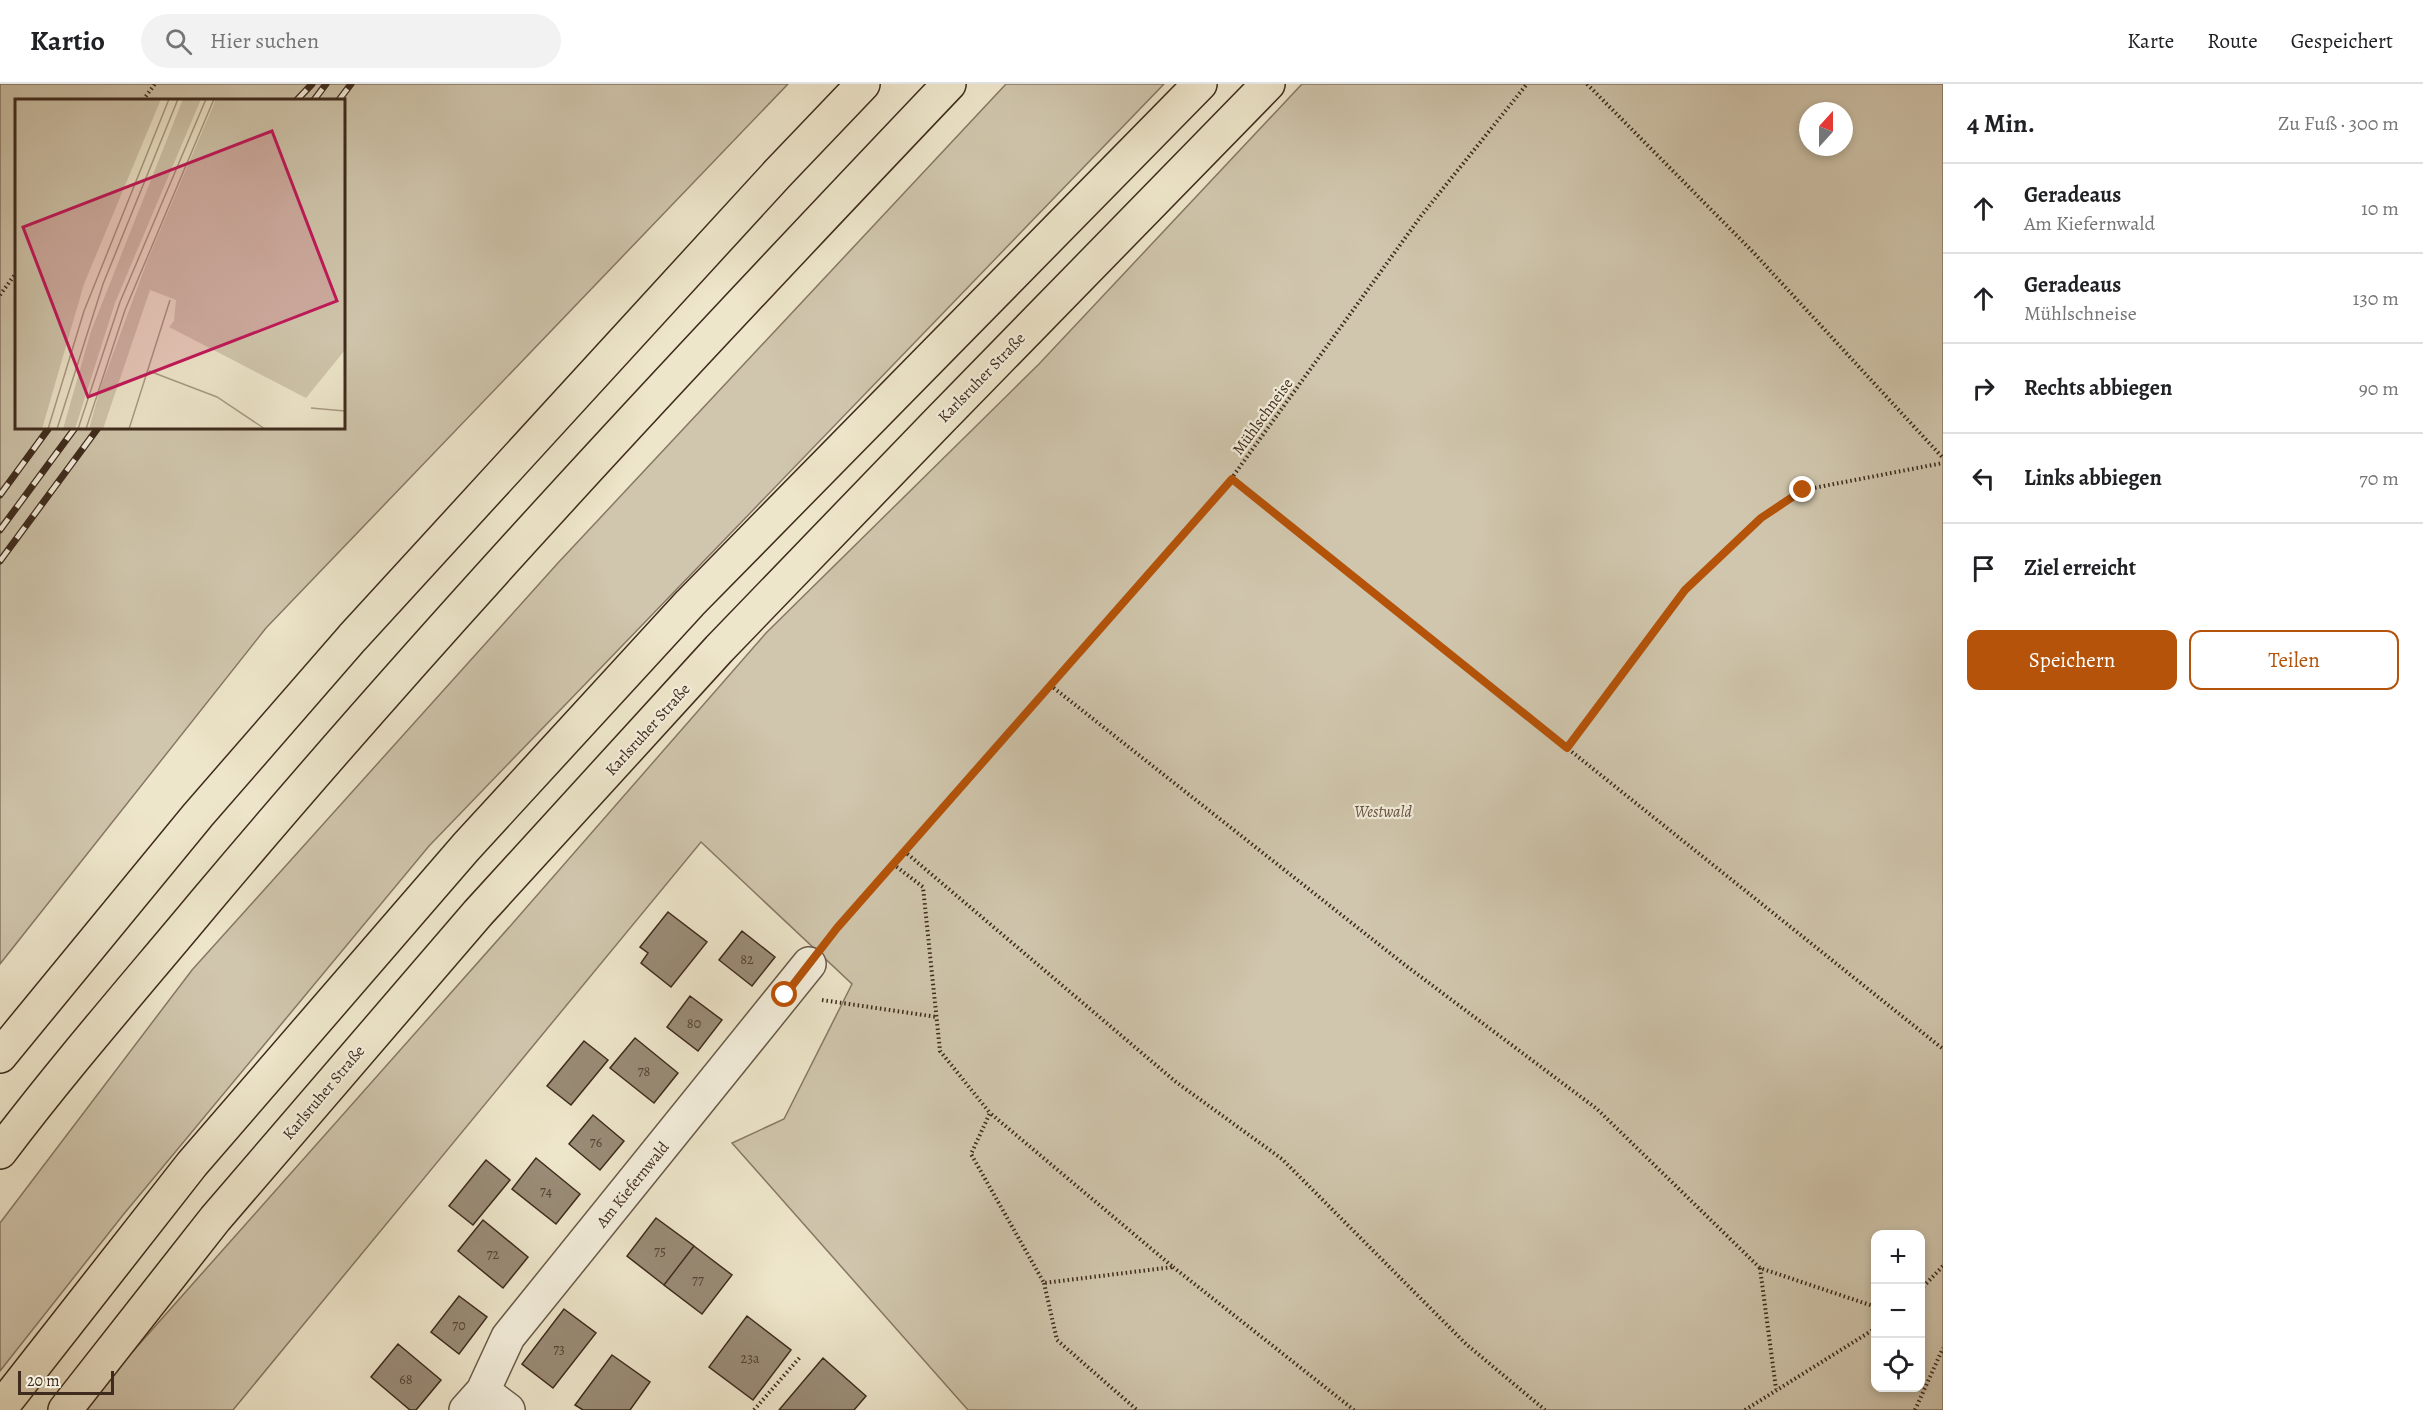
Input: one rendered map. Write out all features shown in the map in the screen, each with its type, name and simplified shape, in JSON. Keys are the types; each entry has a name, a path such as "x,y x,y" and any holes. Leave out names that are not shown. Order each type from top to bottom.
{"main road":[{"path":"0,1056 198,814 352,638 770,181 862,84"},
{"path":"0,1152 109,1017 392,683 590,467 949,84"},
{"path":"0,1409 192,1164 466,847 690,603 1200,84"},
{"name":"Karlsruher Straße","path":"65,1410 215,1219 494,896 719,649 1268,84"}],"street":[{"name":"Am Kiefernwald","path":"486,1404 508,1337 809,964"}],"path":[{"path":"144,99 155,84"},
{"name":"Mühlschneise","path":"809,964 904,851 1232,479 1421,216 1527,84"},
{"path":"1587,84 1753,252 1943,458"},
{"path":"0,295 15,274"},
{"path":"1567,748 1685,590 1761,518 1803,490 1943,463"},
{"path":"1232,479 1943,1049"},
{"path":"1050,685 1405,965 1597,1109 1760,1268 1871,1306"},
{"path":"904,851 1176,1082 1282,1159 1466,1344 1545,1410"},
{"path":"893,864 923,887 940,1051 990,1113 1173,1267 1354,1410"},
{"path":"785,995 937,1017"},
{"path":"990,1113 971,1155 1044,1283 1057,1340 1137,1410"},
{"path":"1925,1285 1943,1266"},
{"path":"1044,1283 1173,1267"},
{"path":"1760,1268 1776,1389"},
{"path":"1744,1410 1871,1330"},
{"path":"1915,1410 1943,1348"},
{"path":"754,1410 801,1356"}],"green space":[{"path":"0,84 788,84 266,628 0,964"},
{"path":"1006,84 1164,84 429,846 123,1215 0,1371 0,1223 192,970 557,564"},
{"name":"Westwald","path":"1302,84 1943,84 1943,1410 968,1410 732,1143 784,1119 852,984 701,842 233,1410 85,1410 103,1385 512,924 766,633 1039,364"}],"building":[{"path":"668,912 707,942 671,987 641,963 648,953 640,947"},
{"path":"742,931 775,957 752,986 719,960"},
{"path":"690,996 722,1020 698,1051 667,1027"},
{"path":"635,1038 678,1073 654,1103 610,1068"},
{"path":"584,1041 608,1060 571,1105 547,1086"},
{"path":"593,1115 624,1141 600,1170 569,1144"},
{"path":"536,1158 580,1194 556,1224 512,1189"},
{"path":"486,1160 510,1180 473,1225 449,1206"},
{"path":"656,1218 694,1246 664,1285 627,1256"},
{"path":"483,1220 528,1257 503,1288 458,1251"},
{"path":"694,1246 732,1275 702,1314 664,1285"},
{"path":"459,1296 487,1317 459,1354 431,1332"},
{"path":"564,1309 596,1333 553,1388 522,1364"},
{"path":"747,1316 791,1350 753,1400 709,1367"},
{"path":"398,1344 441,1380 416,1410 410,1410 371,1377"},
{"path":"612,1355 650,1382 630,1410 583,1410 575,1405"},
{"path":"823,1358 866,1396 854,1410 779,1410"}],"railway":[{"path":"298,99 312,84"},
{"path":"315,99 326,84"},
{"path":"340,99 351,84"},
{"path":"0,495 48,429"},
{"path":"0,530 74,429"},
{"path":"0,561 97,429"}],"route":[{"path":"785,995 837,928 1232,479 1567,748 1685,590 1761,518 1803,490"}]}
